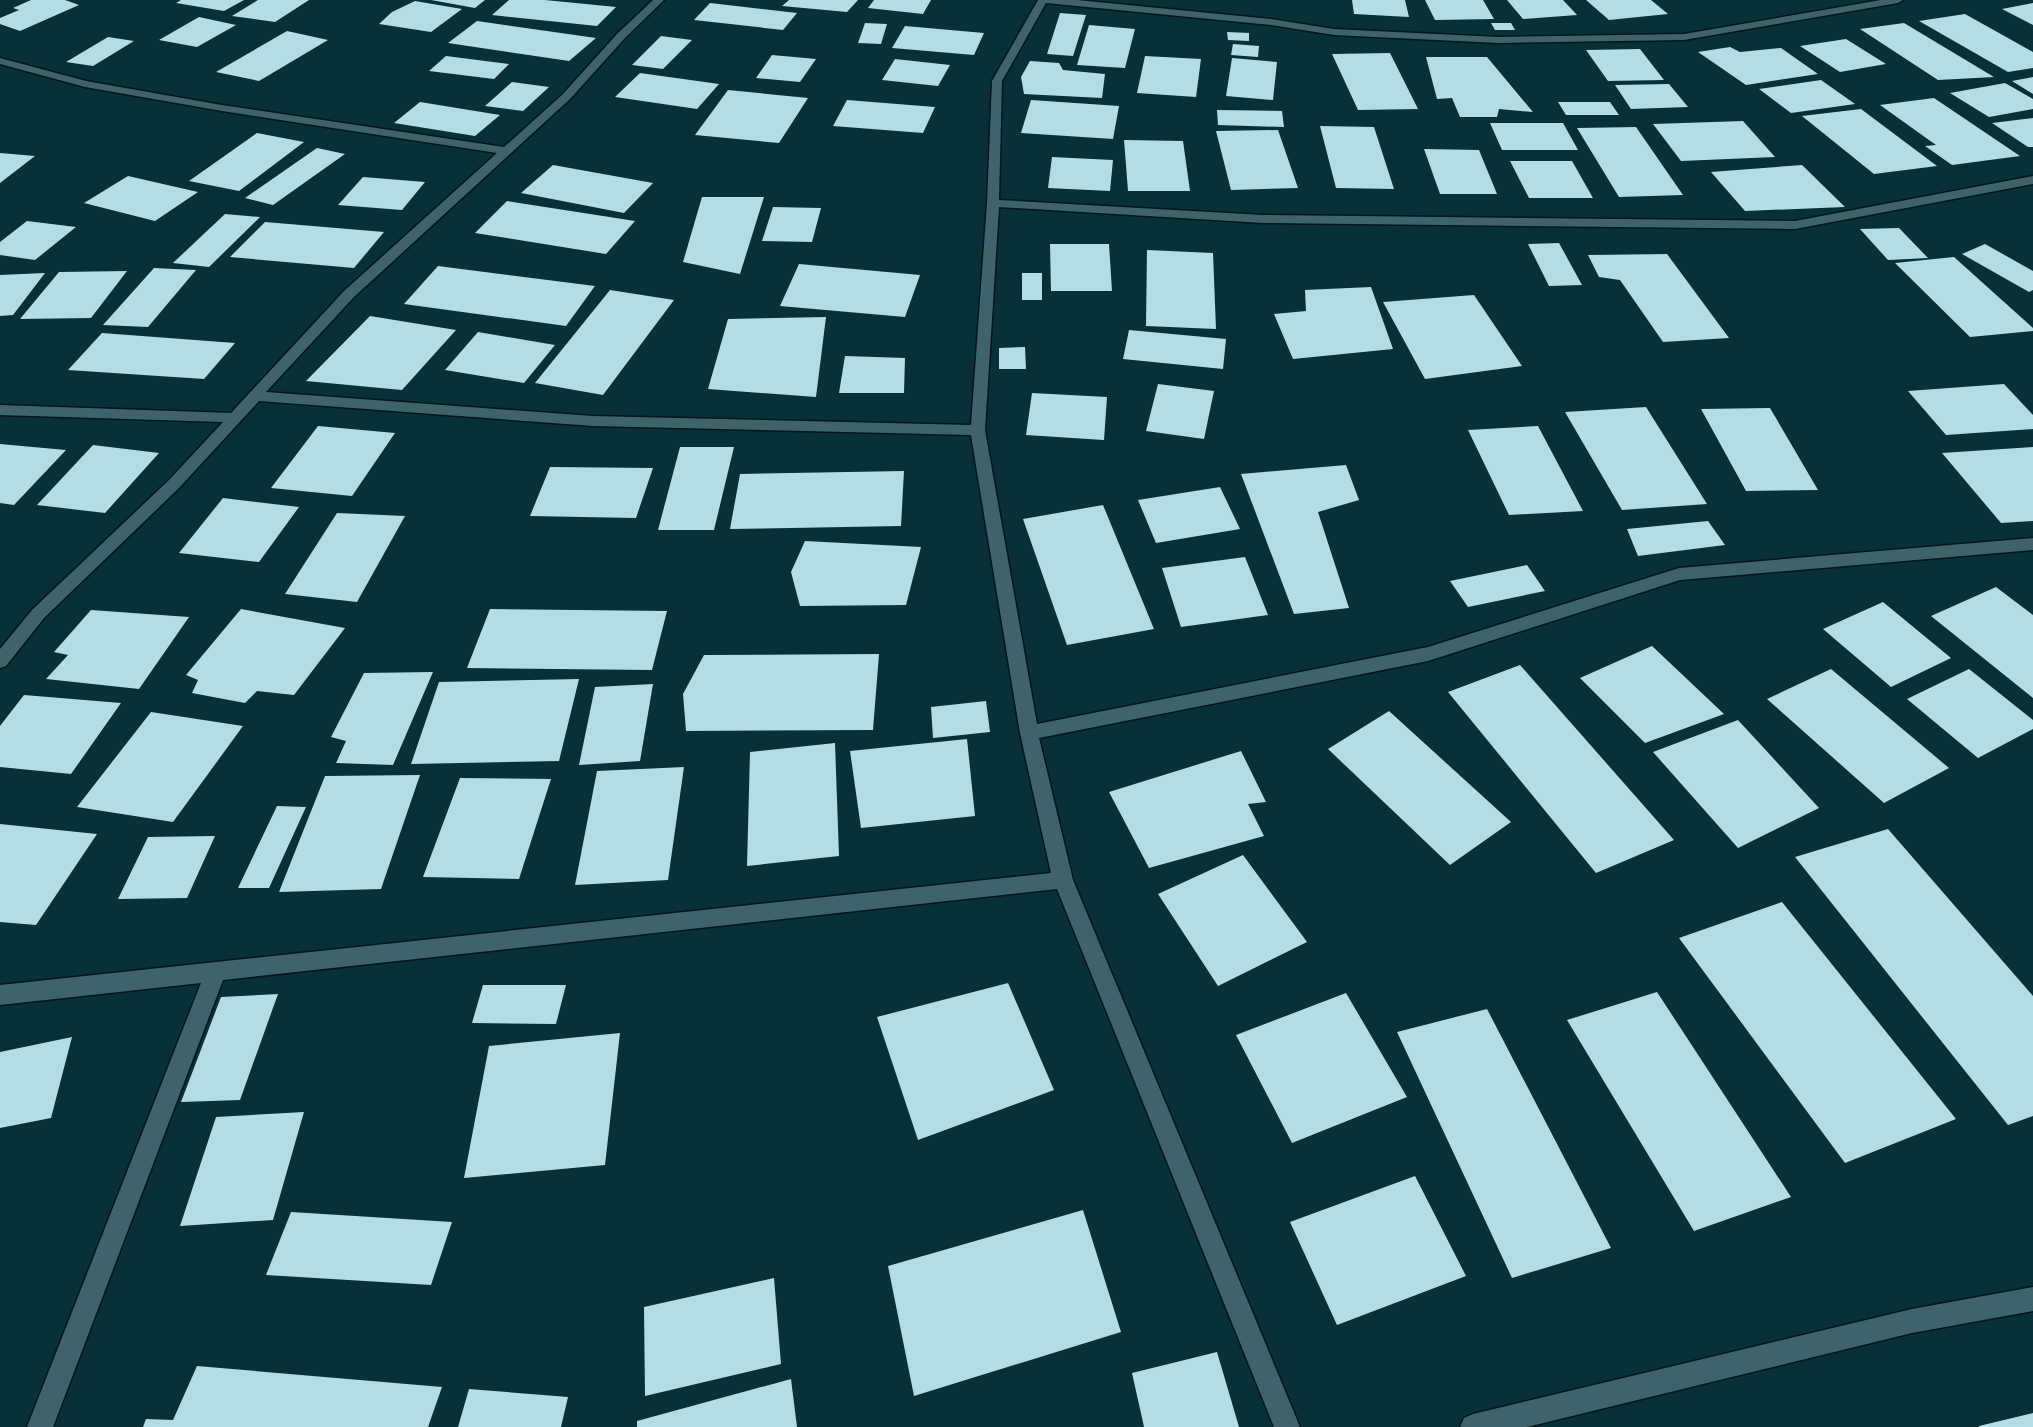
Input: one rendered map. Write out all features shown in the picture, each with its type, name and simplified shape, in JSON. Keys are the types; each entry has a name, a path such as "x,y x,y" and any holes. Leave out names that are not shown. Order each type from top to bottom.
{"street":[{"path":"0,660 38,614 174,484 350,294 566,97 621,36 659,0"},
{"path":"1287,1427 1063,880 1029,734 978,430 993,203 997,81 1045,0 1271,22 1334,32 1498,40 1684,37 1898,0"},
{"path":"0,61 85,84 222,108 507,151"},
{"path":"993,203 1263,219 1795,225 2033,180"},
{"path":"255,396 593,421 978,430"},
{"path":"0,410 235,418"},
{"path":"1029,734 1428,654 1679,574 2033,544"},
{"path":"0,995 1063,880"},
{"path":"40,1427 216,971"},
{"path":"1473,1427 1912,1321 2033,1299"}],"building":[{"path":"31,0 65,0 79,5 20,31 0,24 0,18 19,10 13,8"},
{"path":"181,0 244,0 224,11 176,3"},
{"path":"258,0 309,0 275,22 232,16"},
{"path":"431,0 485,0 475,8"},
{"path":"509,0 545,0 616,7 597,26 492,15"},
{"path":"789,0 858,0 847,12 782,6"},
{"path":"874,0 931,0 923,14 868,8"},
{"path":"1352,0 1405,0 1409,17 1354,14"},
{"path":"1425,0 1483,0 1494,19 1435,20"},
{"path":"1507,0 1563,0 1577,15 1523,19"},
{"path":"1586,0 1651,0 1668,14 1609,20"},
{"path":"415,1 462,9 431,32 379,24 392,12"},
{"path":"710,3 797,13 783,30 694,20"},
{"path":"2033,3 2033,25 2002,9"},
{"path":"1060,13 1086,15 1073,56 1047,54"},
{"path":"1965,14 2033,52 2033,68 2008,72 1919,21"},
{"path":"199,17 236,25 197,47 159,40"},
{"path":"477,21 596,38 569,61 448,43"},
{"path":"865,23 887,24 881,44 858,43"},
{"path":"1491,23 1511,23 1515,30 1495,30"},
{"path":"1904,23 1994,77 1938,80 1860,29"},
{"path":"1089,25 1135,29 1125,68 1077,65"},
{"path":"905,26 984,33 974,55 892,48"},
{"path":"287,31 328,40 259,81 216,72"},
{"path":"1227,32 1249,33 1249,41 1228,40"},
{"path":"661,36 692,40 663,69 632,65"},
{"path":"108,37 134,41 93,66 66,62"},
{"path":"1846,39 1886,64 1840,72 1800,46"},
{"path":"1233,44 1259,46 1258,57 1231,55"},
{"path":"1730,47 1740,52 1781,48 1818,74 1746,85 1698,52"},
{"path":"1640,49 1664,80 1608,81 1586,50"},
{"path":"1390,53 1418,109 1358,110 1332,54"},
{"path":"772,55 816,59 800,82 756,78"},
{"path":"446,56 509,64 494,79 429,71"},
{"path":"1145,56 1201,59 1196,97 1137,93"},
{"path":"1426,57 1487,57 1533,112 1499,109 1497,117 1460,117 1452,98 1437,99"},
{"path":"1232,58 1277,62 1273,100 1226,96"},
{"path":"895,59 950,65 938,86 882,80"},
{"path":"1030,61 1059,63 1063,70 1105,74 1102,98 1024,94 1021,77"},
{"path":"640,73 719,84 697,109 615,97"},
{"path":"2033,77 2033,94 2012,81"},
{"path":"1821,80 1855,104 1791,113 1759,89"},
{"path":"512,82 549,87 523,111 485,106"},
{"path":"2005,83 2033,99 2033,109 1989,117 1950,93"},
{"path":"1669,84 1688,107 1631,109 1615,85"},
{"path":"728,90 808,98 779,143 695,135"},
{"path":"1934,98 2020,156 1952,165 1925,146 1936,145 1880,105"},
{"path":"847,100 935,107 923,133 833,126"},
{"path":"1031,100 1119,106 1113,139 1021,133"},
{"path":"420,102 500,115 475,136 394,123"},
{"path":"1558,102 1610,102 1619,115 1566,115"},
{"path":"1861,109 1937,166 1874,174 1802,116"},
{"path":"1217,110 1282,111 1284,127 1218,125"},
{"path":"2033,118 2033,147 2028,147 1992,123"},
{"path":"1743,121 1775,157 1681,161 1653,124"},
{"path":"1490,123 1563,123 1578,150 1502,150"},
{"path":"1320,126 1374,127 1394,189 1336,188"},
{"path":"1636,127 1683,195 1619,197 1577,128"},
{"path":"1278,130 1298,188 1231,190 1216,131"},
{"path":"257,133 304,142 239,191 189,181"},
{"path":"1124,140 1183,141 1190,191 1128,191"},
{"path":"317,148 345,154 273,205 245,198"},
{"path":"1424,149 1479,150 1497,194 1440,194"},
{"path":"0,153 35,156 0,183"},
{"path":"1052,157 1113,160 1110,191 1048,188"},
{"path":"1510,161 1572,161 1593,198 1529,198"},
{"path":"553,165 653,183 624,213 521,193"},
{"path":"1802,165 1845,207 1745,211 1711,172"},
{"path":"128,176 198,192 155,221 84,203"},
{"path":"363,177 425,182 402,210 338,205"},
{"path":"702,197 764,197 740,274 683,262"},
{"path":"507,201 635,221 606,254 475,233"},
{"path":"773,207 821,208 812,242 762,241"},
{"path":"225,214 260,217 209,267 173,263"},
{"path":"27,221 76,227 35,260 0,255 0,242"},
{"path":"265,222 384,232 354,268 230,257"},
{"path":"1899,228 1928,258 1888,260 1860,229"},
{"path":"1559,243 1582,285 1549,286 1528,244"},
{"path":"1050,244 1109,244 1112,291 1051,291"},
{"path":"1985,244 2033,271 2033,290 2029,292 1962,254"},
{"path":"1147,250 1213,253 1216,329 1146,326"},
{"path":"1667,254 1729,338 1663,342 1620,280 1599,277 1588,255"},
{"path":"1954,257 2033,328 2033,331 1970,337 1895,263"},
{"path":"799,264 920,275 905,317 780,306"},
{"path":"438,266 595,286 566,326 404,304"},
{"path":"154,268 196,270 148,327 103,325"},
{"path":"127,271 91,318 20,319 59,272"},
{"path":"45,273 13,315 0,316 0,275"},
{"path":"1022,273 1042,273 1042,300 1022,300"},
{"path":"1371,287 1393,349 1293,359 1274,314 1306,311 1305,290"},
{"path":"610,290 674,300 603,395 535,383"},
{"path":"1474,295 1522,366 1425,379 1383,302"},
{"path":"370,316 456,330 402,390 306,381"},
{"path":"826,317 816,397 708,389 728,319"},
{"path":"1129,330 1226,339 1223,369 1123,359"},
{"path":"478,332 555,345 524,383 445,370"},
{"path":"102,333 235,343 204,379 68,370"},
{"path":"1025,347 1026,369 999,369 999,348"},
{"path":"845,356 905,358 904,393 839,393"},
{"path":"1158,384 1214,391 1204,439 1146,431"},
{"path":"2004,384 2033,415 2033,429 1946,435 1908,391"},
{"path":"1032,393 1107,397 1104,440 1026,435"},
{"path":"1646,407 1707,504 1622,510 1565,412"},
{"path":"1770,408 1818,490 1746,491 1701,409"},
{"path":"318,426 395,433 352,496 271,488"},
{"path":"1538,426 1583,511 1509,515 1468,430"},
{"path":"0,444 66,450 14,505 0,503"},
{"path":"93,445 159,453 105,513 37,505"},
{"path":"680,447 734,447 714,530 658,530"},
{"path":"2033,447 2033,521 2001,523 1942,453"},
{"path":"1346,465 1359,500 1318,512 1349,608 1294,614 1241,474"},
{"path":"550,467 653,468 636,518 530,516"},
{"path":"904,471 901,526 730,529 740,474"},
{"path":"1220,487 1240,529 1156,543 1138,500"},
{"path":"223,498 299,507 259,562 179,553"},
{"path":"1103,505 1154,629 1067,645 1023,519"},
{"path":"337,513 405,516 357,602 285,594"},
{"path":"1708,521 1725,545 1638,556 1627,529"},
{"path":"805,541 921,547 906,605 800,606 791,572"},
{"path":"1245,557 1268,615 1181,627 1162,568"},
{"path":"1527,565 1545,591 1468,607 1450,581"},
{"path":"1996,587 2033,615 2033,698 1931,616"},
{"path":"1883,602 1951,658 1891,687 1823,629"},
{"path":"241,609 345,628 294,695 257,691 245,703 192,693 198,680 186,675"},
{"path":"490,609 667,611 652,670 467,668"},
{"path":"91,610 189,617 139,689 46,679 68,655 54,652"},
{"path":"1652,646 1724,714 1645,743 1580,678"},
{"path":"879,654 873,730 686,731 683,694 704,655"},
{"path":"1520,665 1674,840 1596,873 1448,692"},
{"path":"1831,669 1949,768 1884,803 1767,699"},
{"path":"1969,669 2033,720 2033,729 1978,758 1907,699"},
{"path":"433,672 393,765 336,763 346,741 331,737 364,673"},
{"path":"579,679 559,761 411,764 439,682"},
{"path":"653,684 640,761 579,765 595,687"},
{"path":"24,695 121,703 71,774 0,767 0,726"},
{"path":"986,701 990,732 933,738 931,707"},
{"path":"1389,711 1511,822 1450,865 1328,749"},
{"path":"151,712 243,726 173,822 77,807"},
{"path":"1738,720 1819,808 1738,848 1653,752"},
{"path":"967,739 975,816 861,828 850,751"},
{"path":"835,743 839,856 747,866 750,752"},
{"path":"1241,751 1266,802 1248,804 1264,836 1149,868 1109,792"},
{"path":"684,767 668,880 575,885 597,771"},
{"path":"420,775 381,889 279,892 325,776"},
{"path":"460,778 551,779 519,879 423,877"},
{"path":"277,806 306,807 269,888 238,888"},
{"path":"0,824 97,834 36,925 0,922"},
{"path":"1888,829 2033,996 2033,1116 2008,1125 1795,857"},
{"path":"215,836 187,898 118,899 148,837"},
{"path":"1243,855 1307,942 1218,986 1158,894"},
{"path":"1782,902 1956,1119 1845,1163 1679,938"},
{"path":"1008,983 1054,1090 918,1140 877,1017"},
{"path":"483,985 566,985 556,1024 472,1023"},
{"path":"1657,992 1791,1197 1694,1231 1567,1020"},
{"path":"1346,993 1407,1097 1292,1143 1236,1035"},
{"path":"278,994 240,1100 181,1102 221,997"},
{"path":"1487,1009 1611,1248 1512,1278 1397,1032"},
{"path":"620,1033 605,1165 464,1178 489,1046"},
{"path":"72,1037 51,1118 0,1128 0,1052"},
{"path":"304,1112 273,1220 180,1226 216,1117"},
{"path":"1415,1176 1466,1276 1337,1325 1290,1222"},
{"path":"1083,1210 1121,1332 914,1396 888,1266"},
{"path":"291,1212 452,1222 431,1285 266,1275"},
{"path":"774,1278 781,1364 645,1396 644,1307"},
{"path":"1217,1352 1239,1427 1144,1427 1132,1373"},
{"path":"197,1366 442,1387 428,1427 143,1427 146,1419 173,1420"},
{"path":"791,1379 797,1427 637,1427 637,1421"},
{"path":"469,1389 568,1397 561,1427 458,1427"},
{"path":"2033,1413 2033,1427 1979,1427 1979,1426"}]}
